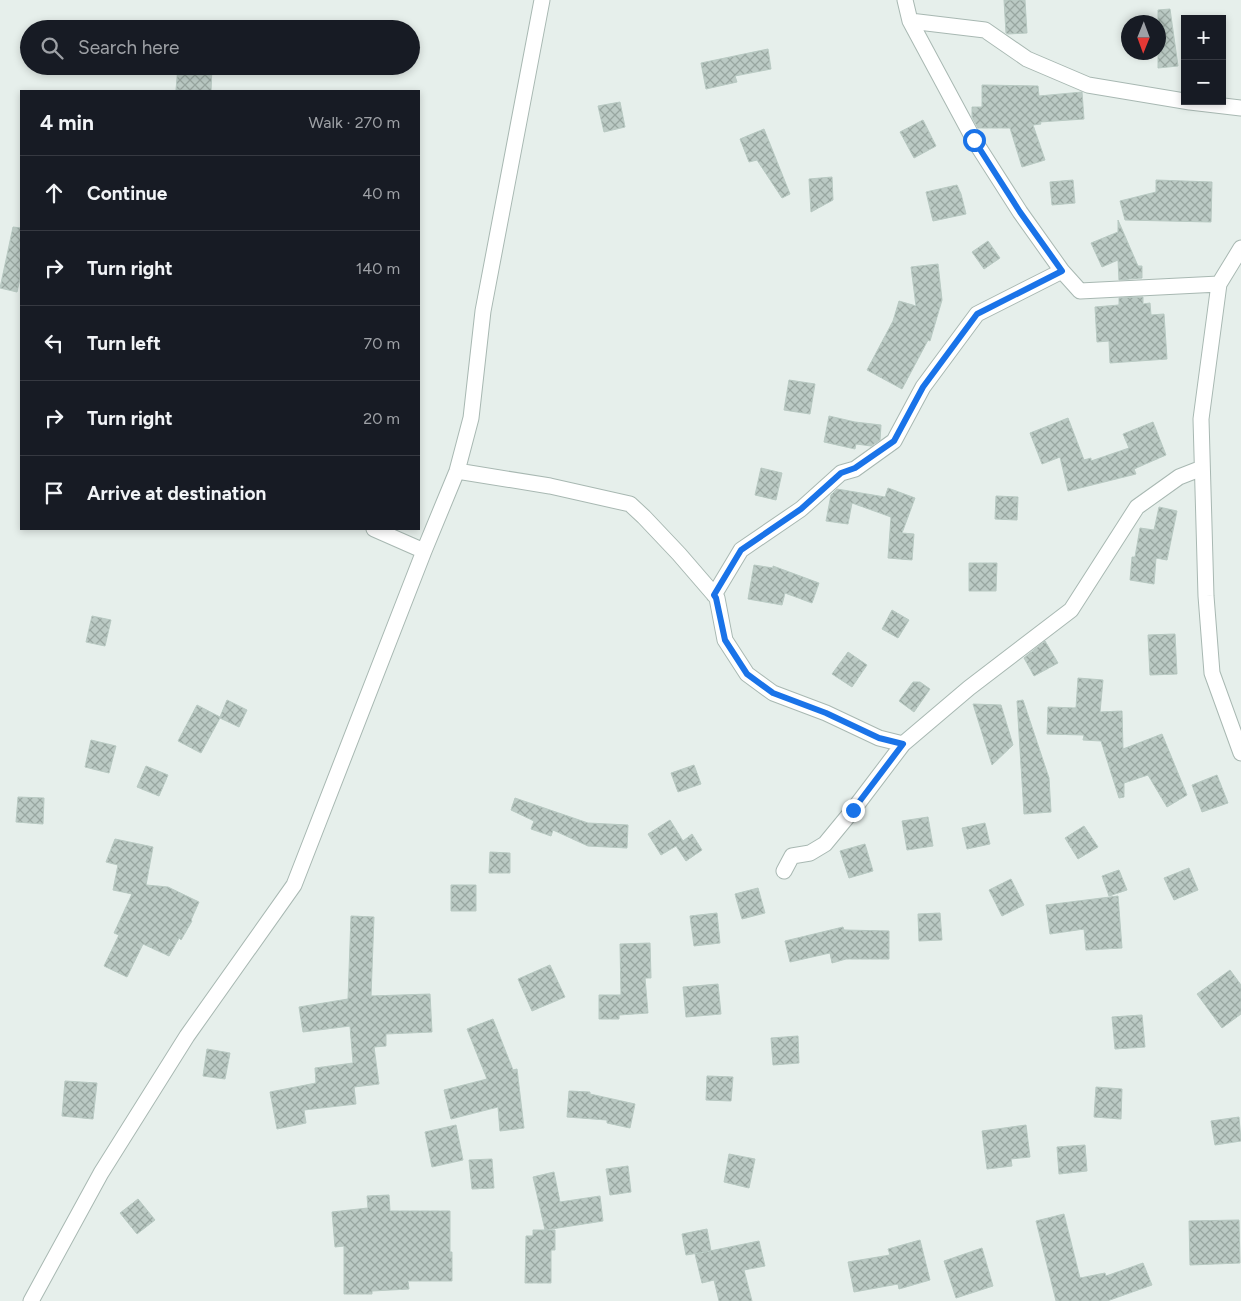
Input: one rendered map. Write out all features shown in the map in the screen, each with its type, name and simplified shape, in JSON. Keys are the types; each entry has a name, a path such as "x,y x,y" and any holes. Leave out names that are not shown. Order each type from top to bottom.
{"street":[{"path":"31,1301 106,1165 187,1036 294,885 457,471 470,418 483,311 542,0"},
{"path":"905,0 910,21 974,140 1020,212 1062,271 1080,291 1219,284"},
{"path":"910,21 985,30 1027,59 1088,85 1190,102 1241,108"},
{"path":"1241,248 1219,284 1200,419 1206,596 1212,673 1241,753"},
{"path":"714,595 741,550 801,509 841,473 855,468 894,441 923,387 977,314 1062,271"},
{"path":"784,871 792,856 810,853 825,844 903,744 969,688 1071,610 1137,507 1179,476 1202,468"},
{"path":"457,471 550,486 630,504 679,554 714,595 725,640 747,674 773,693 826,713 879,738 903,744"},
{"path":"376,530 424,551"}],"building":[{"path":"1004,0 1025,0 1027,33 1006,33"},
{"path":"1170,9 1178,66 1158,68 1158,60 1166,60 1166,15 1158,15 1158,10"},
{"path":"768,49 771,69 735,76 737,82 706,89 701,63"},
{"path":"177,75 212,75 211,90 176,90"},
{"path":"982,85 1038,86 1039,96 1082,92 1084,119 1040,122 1041,124 1033,125 1045,160 1022,167 1010,128 978,128 972,117 972,107 982,107"},
{"path":"620,102 625,127 604,132 598,106"},
{"path":"923,120 936,146 914,158 900,132"},
{"path":"764,129 790,194 782,198 757,160 749,162 740,139"},
{"path":"832,177 833,200 811,212 809,179"},
{"path":"1073,180 1075,203 1052,205 1050,182"},
{"path":"1156,180 1212,182 1211,222 1125,220 1120,201 1156,192"},
{"path":"957,185 966,214 933,221 926,192"},
{"path":"1118,220 1138,266 1142,266 1142,278 1119,280 1118,260 1102,267 1091,243 1118,232"},
{"path":"13,227 20,228 20,278 17,292 0,288"},
{"path":"988,241 1000,258 984,269 972,252"},
{"path":"938,264 942,300 930,341 928,340 902,389 867,370 893,321 899,301 916,306 911,267"},
{"path":"1143,297 1143,304 1150,303 1151,315 1164,314 1167,359 1110,363 1109,341 1097,342 1095,307 1119,305 1119,298"},
{"path":"789,380 815,384 810,414 784,410"},
{"path":"829,416 881,425 880,440 871,446 856,444 855,449 824,442"},
{"path":"1068,418 1084,460 1091,458 1091,461 1129,448 1123,434 1153,422 1166,455 1134,469 1136,474 1068,491 1060,457 1042,464 1030,433"},
{"path":"761,468 782,473 776,500 755,495"},
{"path":"888,488 915,498 902,533 914,534 912,560 888,558 891,517 852,503 848,524 826,521 831,495 837,489 885,497"},
{"path":"996,496 1018,497 1017,520 995,519"},
{"path":"1159,507 1177,511 1167,560 1156,558 1154,584 1130,580 1132,557 1135,557 1140,528 1154,530"},
{"path":"969,563 997,563 996,591 969,591"},
{"path":"754,565 773,568 773,566 819,583 812,603 785,593 782,605 748,599"},
{"path":"892,610 909,620 898,638 882,629"},
{"path":"92,616 111,620 105,646 86,642"},
{"path":"1175,634 1177,674 1150,675 1148,635"},
{"path":"1045,641 1058,663 1034,676 1024,658"},
{"path":"848,652 867,665 852,687 832,674"},
{"path":"1078,678 1103,680 1100,712 1122,711 1123,749 1162,734 1187,795 1167,807 1148,775 1124,783 1124,797 1119,798 1101,741 1083,740 1084,735 1047,734 1048,707 1076,708"},
{"path":"913,682 920,682 930,689 914,712 899,701"},
{"path":"227,700 247,710 239,727 220,718 201,753 178,741 197,705 220,717"},
{"path":"1023,700 1049,778 1051,812 1024,814 1017,701"},
{"path":"973,704 1001,705 1013,745 992,765"},
{"path":"91,740 116,746 109,773 85,767"},
{"path":"694,765 701,784 678,792 671,773"},
{"path":"146,766 168,775 159,796 137,787"},
{"path":"1217,775 1228,803 1202,812 1192,785"},
{"path":"18,797 44,798 43,824 16,822"},
{"path":"515,798 588,823 628,825 627,848 588,846 553,830 551,836 531,829 534,821 511,810"},
{"path":"928,817 933,846 907,850 902,821"},
{"path":"670,820 683,841 692,834 702,850 686,861 676,846 661,855 648,834"},
{"path":"985,823 990,844 967,849 962,828"},
{"path":"1084,826 1098,847 1078,859 1065,838"},
{"path":"115,839 153,847 146,885 168,887 199,902 192,921 181,940 179,938 169,956 143,944 127,977 104,966 119,935 114,933 132,894 113,890 118,865 106,862"},
{"path":"865,844 873,871 849,878 840,851"},
{"path":"490,852 510,853 510,873 489,873"},
{"path":"1189,868 1198,890 1174,900 1164,878"},
{"path":"1119,870 1127,890 1109,896 1102,876"},
{"path":"1011,879 1024,905 1002,916 989,890"},
{"path":"451,885 476,885 476,911 451,911"},
{"path":"758,888 765,913 742,919 735,894"},
{"path":"1118,896 1122,948 1086,950 1084,929 1050,934 1046,905"},
{"path":"717,913 720,943 694,946 690,916"},
{"path":"940,913 942,940 919,941 918,914"},
{"path":"351,916 374,917 371,996 430,994 432,1032 386,1034 386,1046 374,1047 379,1084 354,1087 356,1104 304,1110 306,1123 277,1129 270,1092 316,1083 315,1068 353,1063 350,1026 303,1032 299,1007 348,999"},
{"path":"843,927 844,930 889,931 889,959 846,959 832,963 830,953 790,962 785,941"},
{"path":"650,943 651,978 645,978 648,1013 619,1015 619,1019 599,1019 599,995 621,995 620,944"},
{"path":"550,965 565,997 532,1011 518,979"},
{"path":"1230,970 1241,985 1241,1014 1222,1028 1197,994"},
{"path":"718,984 721,1014 686,1017 683,987"},
{"path":"1142,1015 1145,1047 1115,1049 1112,1017"},
{"path":"493,1019 513,1070 517,1069 524,1128 500,1131 498,1107 451,1119 444,1090 487,1079 467,1029"},
{"path":"798,1036 799,1063 773,1065 771,1038"},
{"path":"207,1049 230,1053 225,1079 203,1076"},
{"path":"707,1076 733,1077 731,1101 706,1100"},
{"path":"65,1081 97,1083 93,1119 62,1116"},
{"path":"1096,1087 1122,1089 1121,1119 1094,1117"},
{"path":"569,1091 590,1092 590,1094 635,1104 630,1128 607,1123 607,1120 567,1117"},
{"path":"1239,1117 1241,1141 1215,1145 1211,1121"},
{"path":"456,1125 463,1160 432,1167 425,1132"},
{"path":"1026,1125 1030,1157 1011,1159 1012,1166 987,1169 982,1131"},
{"path":"1085,1145 1087,1171 1059,1174 1057,1147"},
{"path":"729,1154 755,1159 749,1188 724,1182"},
{"path":"492,1159 494,1188 472,1189 469,1160"},
{"path":"628,1166 631,1192 610,1195 606,1169"},
{"path":"554,1172 560,1202 600,1196 603,1221 545,1230 533,1177"},
{"path":"389,1195 390,1211 450,1211 452,1281 408,1281 409,1289 372,1291 372,1294 344,1294 344,1246 335,1247 332,1212 368,1208 367,1196"},
{"path":"138,1199 155,1220 137,1234 120,1213"},
{"path":"1064,1214 1080,1278 1105,1273 1106,1276 1143,1263 1152,1285 1107,1301 1056,1301 1036,1221"},
{"path":"1239,1220 1240,1263 1190,1265 1189,1221"},
{"path":"707,1229 711,1251 686,1255 682,1234"},
{"path":"533,1230 555,1230 555,1250 551,1250 551,1283 525,1283 526,1236 533,1236"},
{"path":"920,1240 930,1280 899,1289 898,1284 854,1292 848,1262 890,1255 888,1249"},
{"path":"759,1241 765,1266 744,1270 752,1301 719,1301 714,1280 702,1283 695,1254"},
{"path":"982,1248 993,1286 956,1298 944,1261"}],"route":[{"path":"853,810 903,744 879,738 826,713 773,693 747,674 725,640 714,595 741,550 801,509 841,473 855,468 894,441 923,387 977,314 1062,271 1020,212 974,140"}]}
